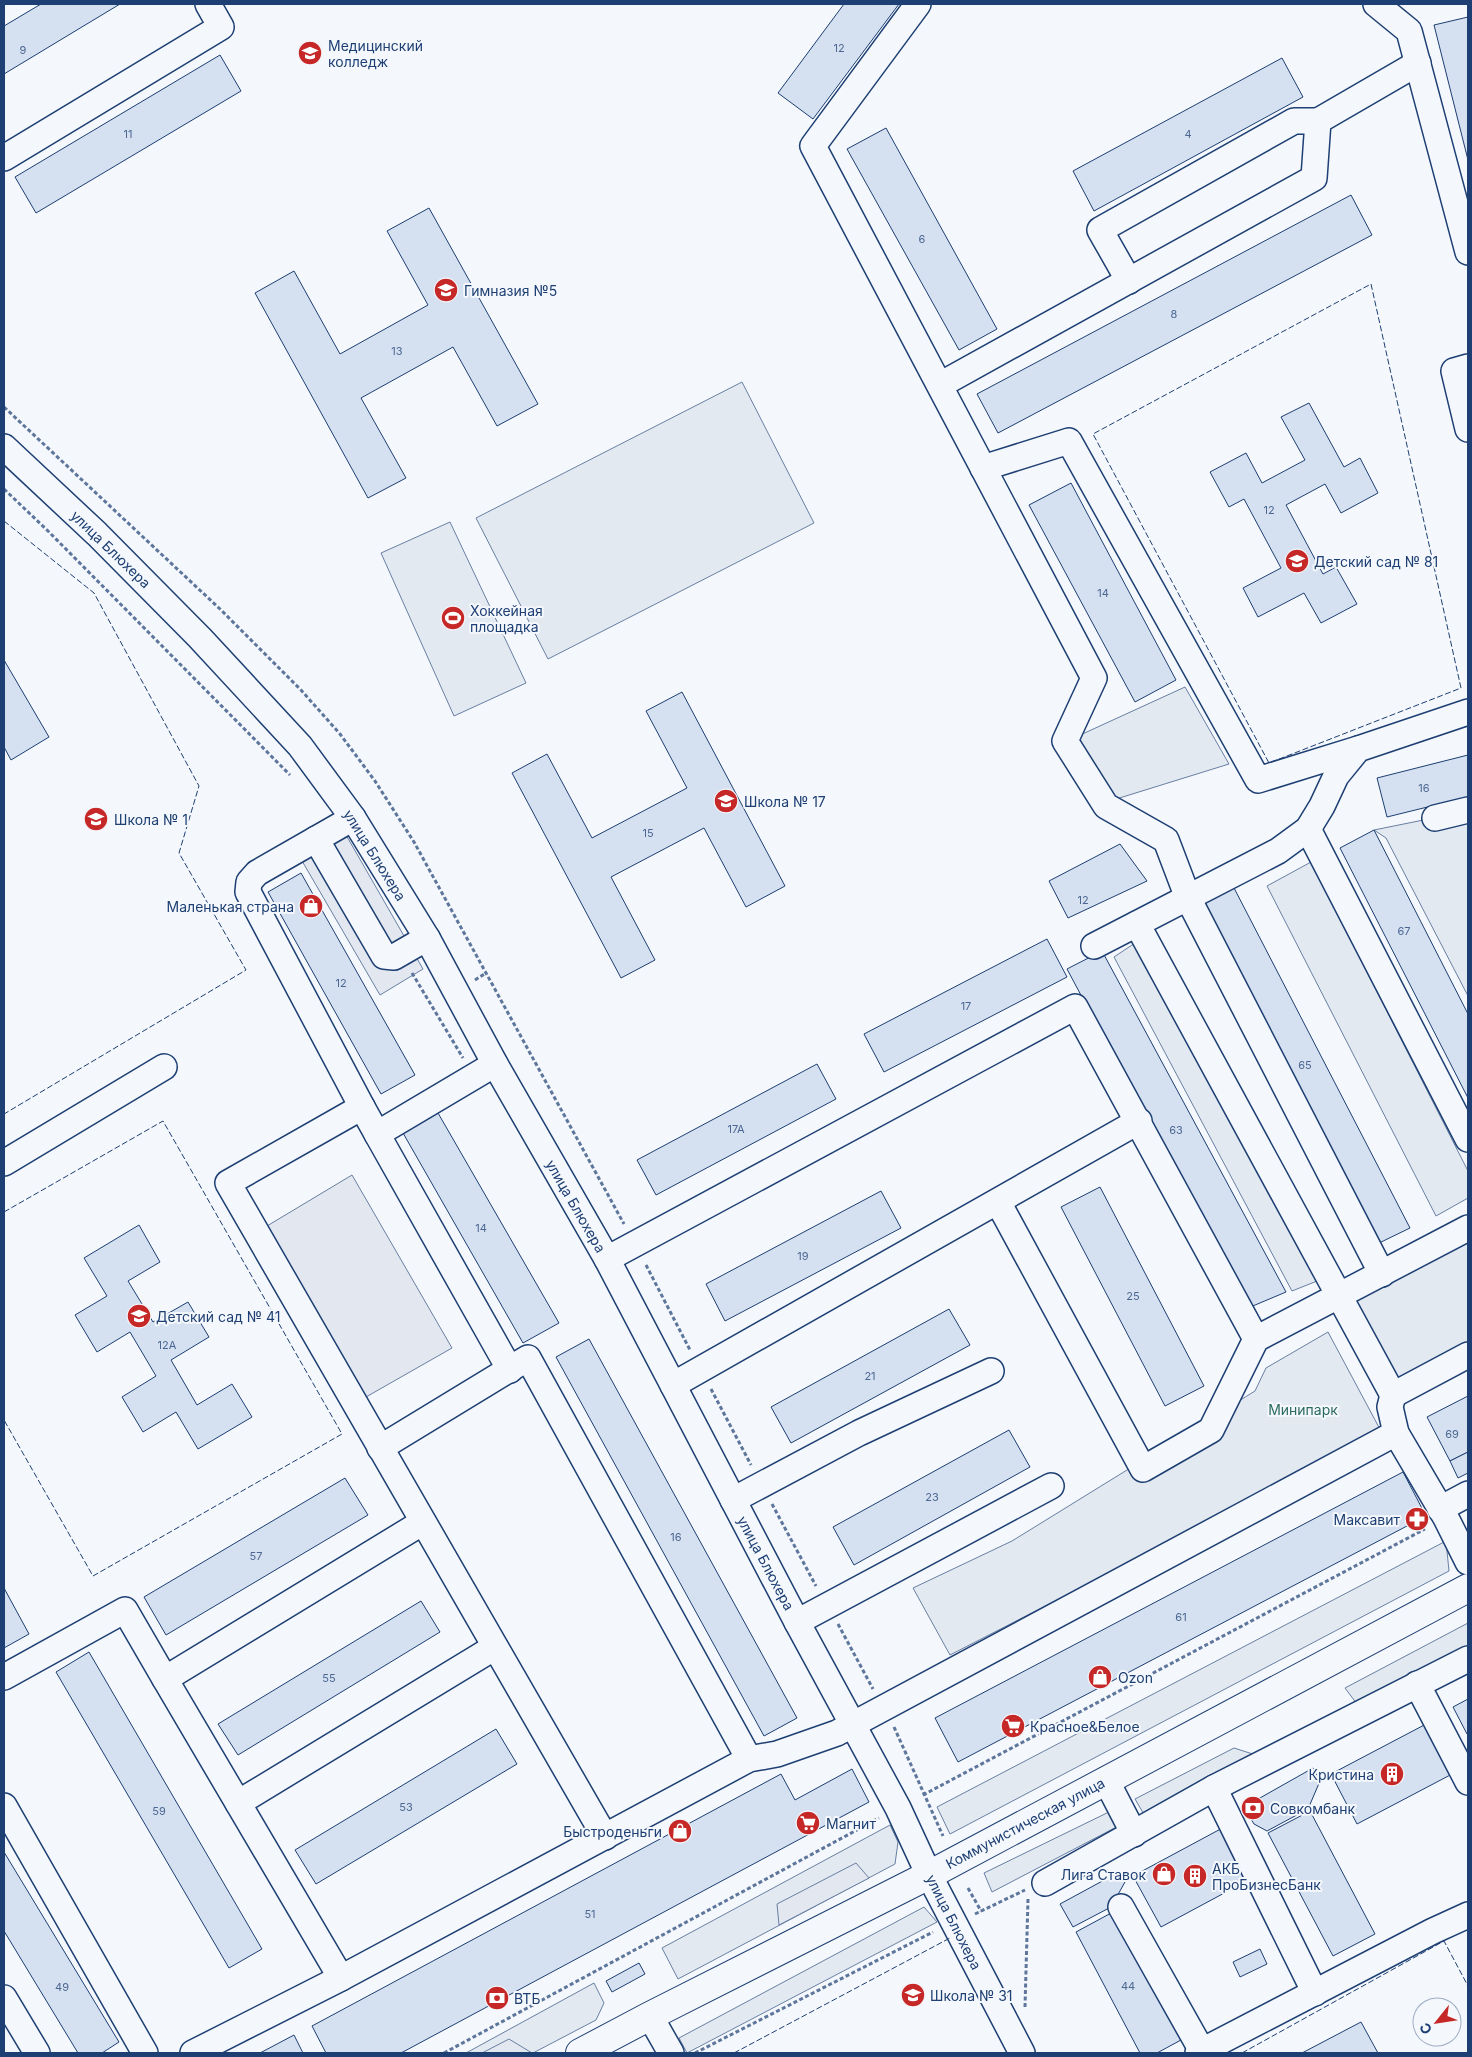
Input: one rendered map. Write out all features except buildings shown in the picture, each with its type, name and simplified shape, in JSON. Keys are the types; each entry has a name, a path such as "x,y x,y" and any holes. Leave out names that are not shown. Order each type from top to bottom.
{"main road":[{"name":"Коммунистическая улица","path":"580,2053 929,1875 1468,1588"}],"street":[{"path":"4,158 221,27 208,4"},
{"path":"918,4 813,146 1094,678 1065,740 1106,806 1166,840 1188,898 1382,1274"},
{"path":"1376,4 1410,31 1468,252"},
{"path":"1129,281 1100,230 1294,121 1318,121 1418,63"},
{"path":"940,385 1314,178 1318,121"},
{"path":"1468,367 1454,371 1468,429"},
{"path":"983,468 1069,442 1258,780 1358,750 1468,712"},
{"name":"улица Блюхера","path":"4,447 13,470 97,534 200,638 300,746 353,818 427,938 495,1064 607,1259 797,1622 898,1808 929,1875 1022,2053"},
{"path":"1094,946 1278,851 1308,828 1322,806 1336,776 1358,750"},
{"path":"1435,818 1468,810"},
{"path":"353,818 257,873 249,882 248,892 376,1134 510,1370"},
{"path":"1308,828 1468,1139"},
{"path":"316,839 384,956 390,958 427,938"},
{"path":"1137,924 1393,1395 1390,1407 1396,1433 1443,1514 1468,1562"},
{"path":"607,1259 1075,1007 1139,1121 1256,1339"},
{"path":"376,1134 495,1064"},
{"path":"4,1163 164,1067"},
{"path":"362,1108 228,1183 605,1837"},
{"path":"672,1385 1139,1121"},
{"path":"998,1202 1143,1469 1211,1430 1256,1339 1468,1228"},
{"path":"1393,1395 1468,1355"},
{"path":"380,1448 528,1358 748,1759"},
{"path":"733,1500 858,1433 991,1371"},
{"path":"192,2053 341,1978 748,1759 806,1745 854,1724 1396,1433"},
{"path":"797,1622 1051,1486"},
{"path":"1443,1514 1468,1494"},
{"path":"164,1679 423,1522"},
{"path":"4,1677 125,1610 341,1978"},
{"path":"238,1803 495,1647"},
{"path":"1045,1883 1214,1788 1468,1659"},
{"path":"1417,1684 1468,1782"},
{"path":"1106,1780 1134,1834"},
{"path":"1214,1788 1315,1993"},
{"path":"4,1806 145,2053"},
{"path":"1121,1907 1200,2052 1433,1931 1468,1916"},
{"path":"4,1998 37,2053"},
{"path":"650,2016 672,2053"}],"path":[{"path":"4,489 291,776"},
{"path":"400,953 474,1077"},
{"path":"915,1799 1443,1514"},
{"path":"444,2053 882,1817"},
{"path":"968,1888 981,1912"},
{"path":"972,1915 1028,1888 1025,2016"},
{"path":"695,2053 936,1931"}],"green space":[{"path":"742,382 814,523 548,659 476,518"},
{"name":"Хоккейная площадка","path":"450,522 526,683 454,716 381,553"},
{"path":"1185,687 1229,764 1113,800 1078,736"},
{"path":"1468,811 1468,996 1386,838 1374,830"},
{"path":"1311,862 1468,1171 1468,1198 1436,1216 1267,886"},
{"path":"1135,943 1322,1279 1292,1291 1114,957"},
{"path":"1468,1236 1468,1345 1395,1383 1348,1299"},
{"name":"Минипарк","path":"1328,1332 1382,1433 950,1655 913,1588 1012,1541 1255,1391 1266,1368"},
{"path":"1446,1541 1449,1571 950,1834 937,1807"},
{"path":"1468,1623 1468,1646 1357,1704 1345,1688"},
{"path":"1234,1748 1259,1756 1145,1816 1135,1799"},
{"path":"1113,1810 1126,1822 992,1892 984,1873"},
{"path":"890,1825 898,1842 895,1864 678,1979 662,1948"},
{"path":"924,1907 937,1922 687,2053 679,2038"},
{"path":"594,1983 604,2003 596,2020 533,2053 466,2053"}],"shaded area":[{"path":"342,828 423,969 380,995 298,854"},
{"path":"352,1175 452,1348 366,1397 267,1226"},
{"path":"856,1863 869,1878 779,1925 777,1904"},
{"path":"509,2039 532,2053 482,2053"}],"fence":[{"path":"1371,284 1461,688 1269,763 1093,434 1371,284"},
{"path":"4,521 94,593 199,786 179,853 246,970 4,1114"},
{"path":"4,1212 163,1121 342,1434 93,1576 4,1420"},
{"path":"734,2053 950,1938"},
{"path":"1242,2053 1444,1941 1468,1986"}],"place":[{"name":"Медицинский колледж","path":"310,53"},
{"name":"Гимназия №5","path":"446,290"},
{"name":"Детский сад № 81","path":"1297,561"},
{"name":"Хоккейная площадка","path":"453,618"},
{"name":"Школа № 17","path":"726,801"},
{"name":"Школа № 1","path":"96,819"},
{"name":"Маленькая страна","path":"311,906"},
{"name":"Детский сад № 41","path":"139,1316"},
{"name":"Максавит","path":"1417,1519"},
{"name":"Ozon","path":"1100,1677"},
{"name":"Красное&Белое","path":"1013,1726"},
{"name":"Кристина","path":"1392,1774"},
{"name":"Совкомбанк","path":"1253,1808"},
{"name":"Магнит","path":"808,1823"},
{"name":"Быстроденьги","path":"680,1831"},
{"name":"Лига Ставок","path":"1164,1874"},
{"name":"АКБ ПроБизнесБанк","path":"1195,1876"},
{"name":"Школа № 31","path":"913,1995"},
{"name":"ВТБ","path":"497,1998"}]}
